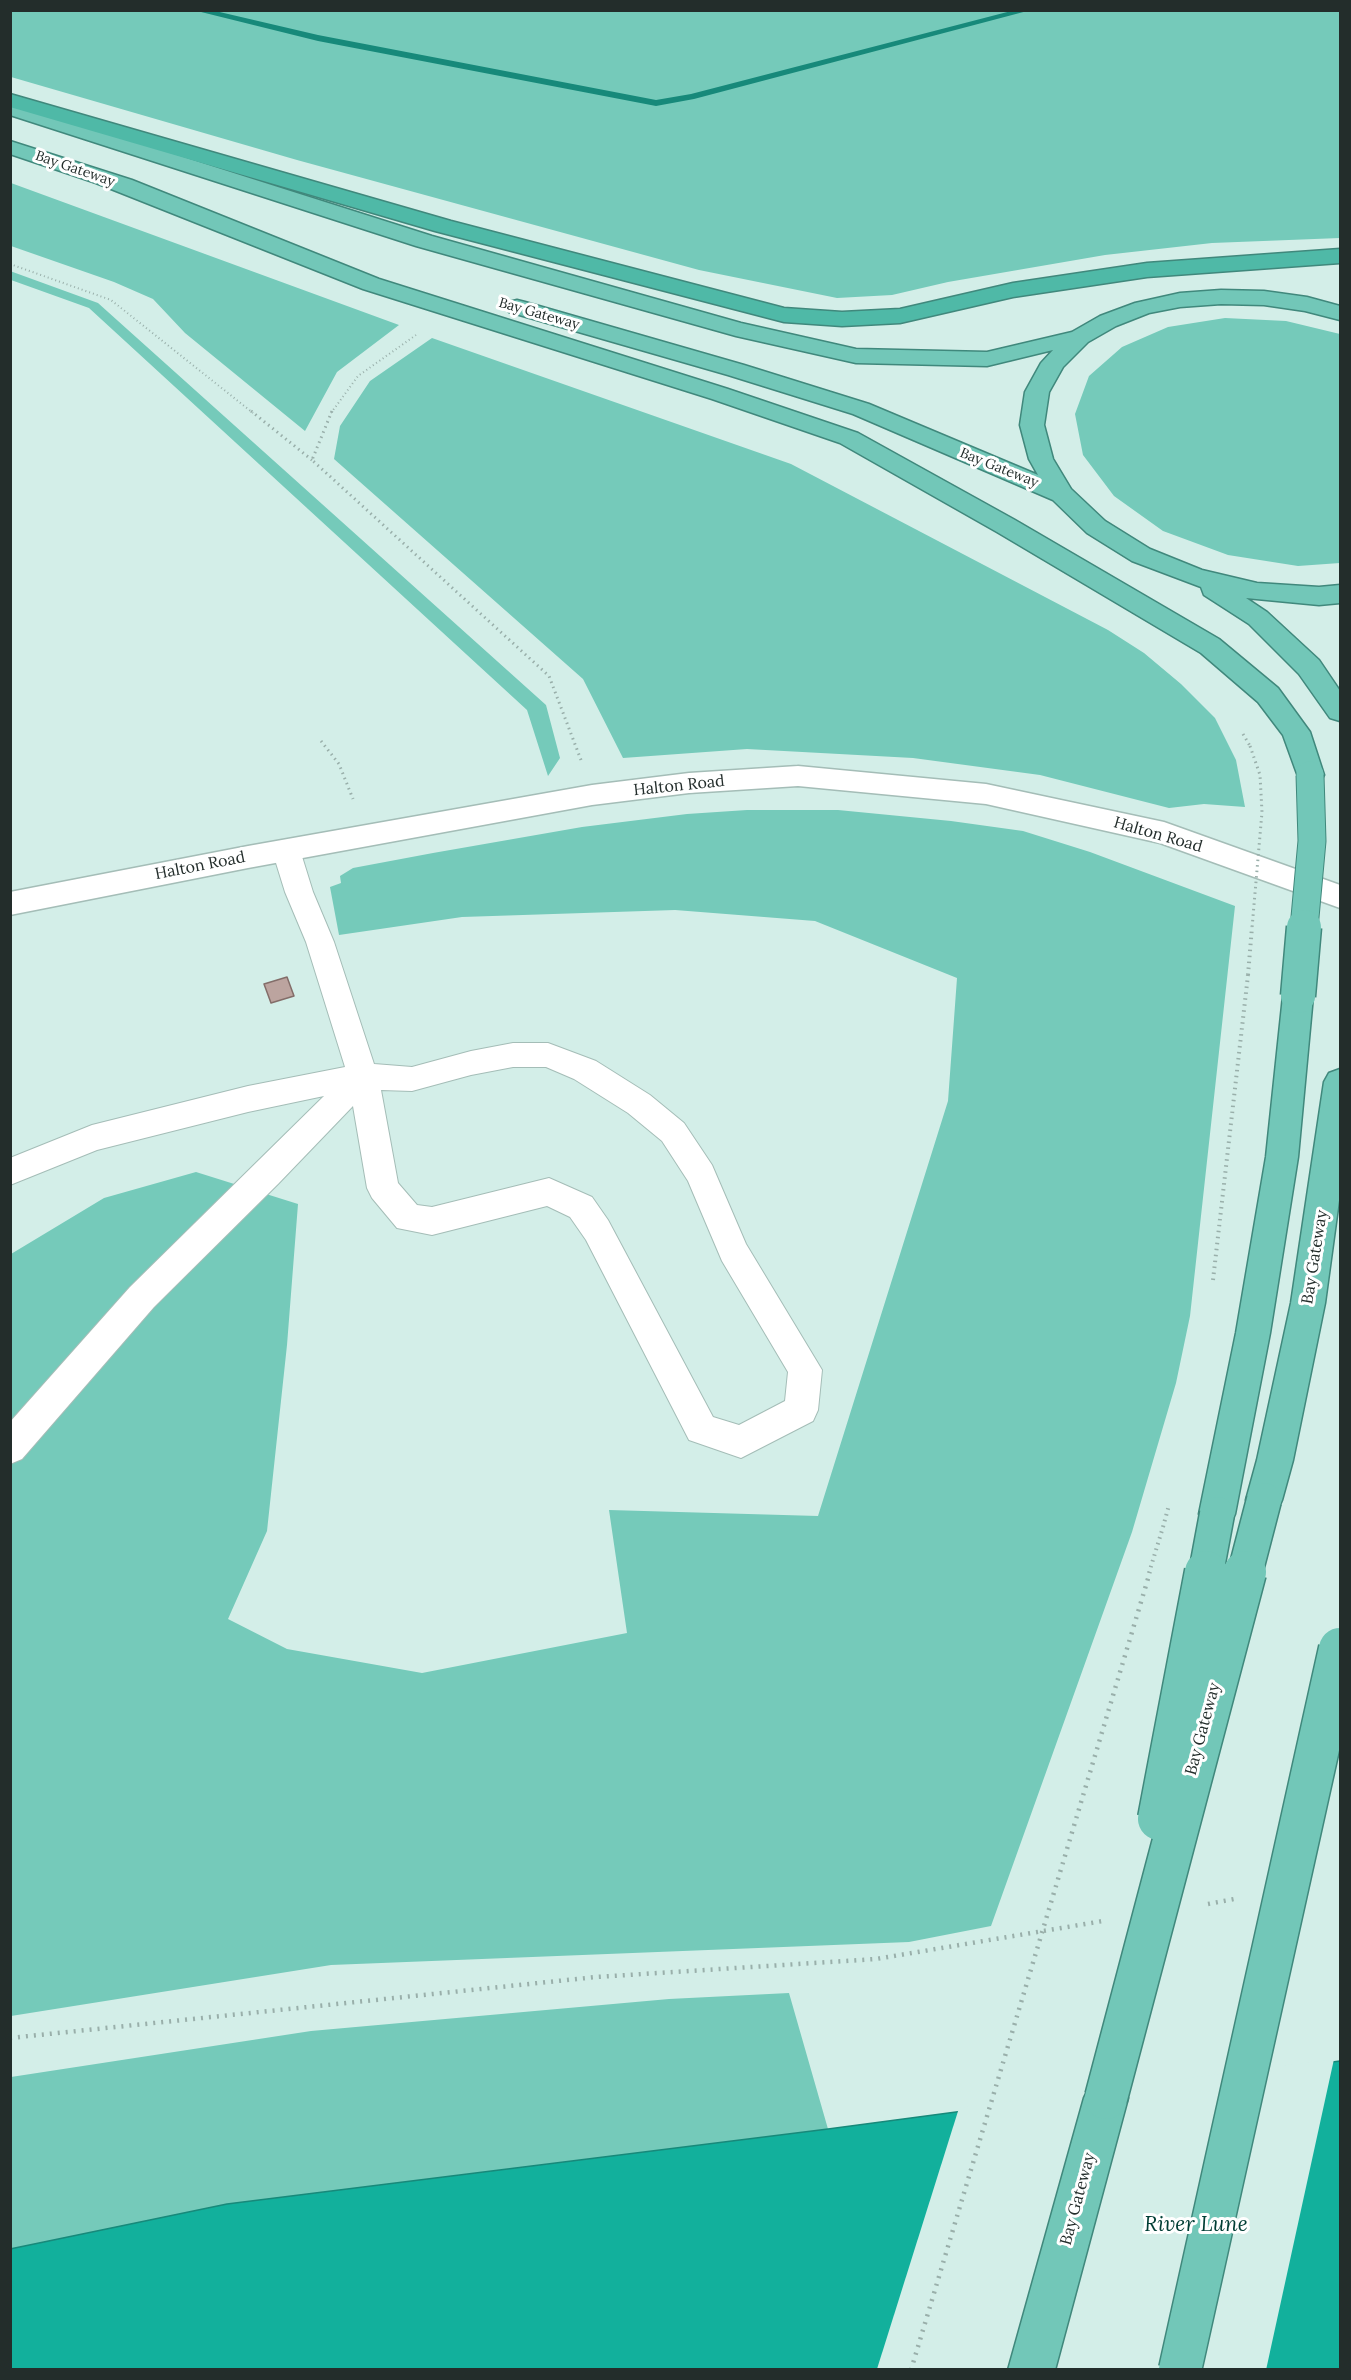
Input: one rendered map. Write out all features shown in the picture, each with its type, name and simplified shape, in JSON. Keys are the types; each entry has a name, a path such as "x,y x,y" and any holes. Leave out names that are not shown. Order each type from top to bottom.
{"highway":[{"path":"10,100 443,226 784,315 842,320 900,316 1012,290 1147,270 1341,256"},
{"path":"10,108 424,241 736,329 856,356 987,359 1080,338"},
{"name":"Bay Gateway","path":"10,147 384,269 736,370 861,409 1062,494"},
{"path":"104,179 371,284 720,394 849,438 1006,526 1210,646 1268,695 1296,732 1310,775 1312,841 1282,1156 1253,1333 1106,2098"},
{"path":"1341,313 1307,304 1264,298 1221,297 1180,300 1143,308 1108,321 1080,338 1053,363 1037,392 1032,425 1041,459 1062,494 1096,527 1132,550 1195,577 1257,592 1319,596 1341,594"},
{"path":"1195,577 1258,618 1309,667 1341,711"},
{"name":"Bay Gateway","path":"1031,2370 1106,2098 1275,1460 1308,1302 1341,1082"},
{"path":"1180,2370 1341,1649"}],"street":[{"name":"Halton Road","path":"10,904 286,850 591,795 689,783 798,776 986,794 1164,833 1341,897"}],"lane":[{"path":"10,1172 92,1138 248,1099 363,1076 412,1079 513,1054 549,1055 585,1070 639,1104 673,1132 701,1174 733,1251 805,1370 801,1410 741,1442 701,1429 597,1230 581,1207 549,1192 432,1221 408,1218 383,1188 363,1076 320,942 299,892 286,850"},
{"path":"10,1448 142,1297 259,1183 363,1076"}],"path":[{"path":"10,264 111,300 312,460 549,676 584,768"},
{"path":"312,460 330,413 358,376 418,333"},
{"path":"1212,1290 1248,975 1262,812 1260,775 1250,746 1241,730"},
{"path":"321,741 339,764 367,836"},
{"path":"911,2370 1172,1494"},
{"path":"1200,1905 1246,1897"},
{"path":"10,2038 596,1977 876,1959 1108,1921"}],"shaded area":[{"path":"10,11 1340,11 1340,238 1212,243 1105,255 948,282 892,295 837,298 699,270 297,160 11,77"},
{"path":"10,183 399,325 337,372 305,431 185,333 153,299 114,282 11,246"},
{"path":"10,271 98,303 546,705 560,758 548,776 527,710 89,308 11,280"},
{"path":"1225,318 1286,321 1340,334 1340,563 1298,566 1228,555 1163,531 1114,496 1083,455 1075,414 1089,376 1122,347 1168,327"},
{"path":"432,338 791,464 1108,630 1144,653 1181,684 1215,718 1236,760 1245,807 1204,804 1169,808 1040,775 913,758 747,749 623,758 583,679 334,459 340,426 370,381"},
{"path":"747,810 838,810 951,821 1023,831 1090,852 1235,906 1190,1316 1176,1383 1132,1532 991,1926 909,1942 331,1965 11,2016 11,1254 104,1198 196,1172 298,1204 287,1345 267,1531 228,1619 287,1649 422,1673 627,1633 609,1510 818,1516 948,1101 957,978 815,921 675,910 462,917 339,935 330,887 341,883 340,876 353,868 433,853 582,827 687,814"},
{"path":"789,1993 828,2129 227,2204 11,2249 11,2077 311,2031 669,1999"}],"water":[{"name":"River Lune","path":"1340,2061 1340,2369 11,2369 10,2249 227,2204 828,2129"}],"pier":[{"path":"1334,2059 1266,2370 877,2369 959,2108"}],"building":[{"path":"287,977 294,996 271,1003 264,984"}],"waterway":[{"path":"197,10 318,38 656,103 691,97 1027,10"}]}
